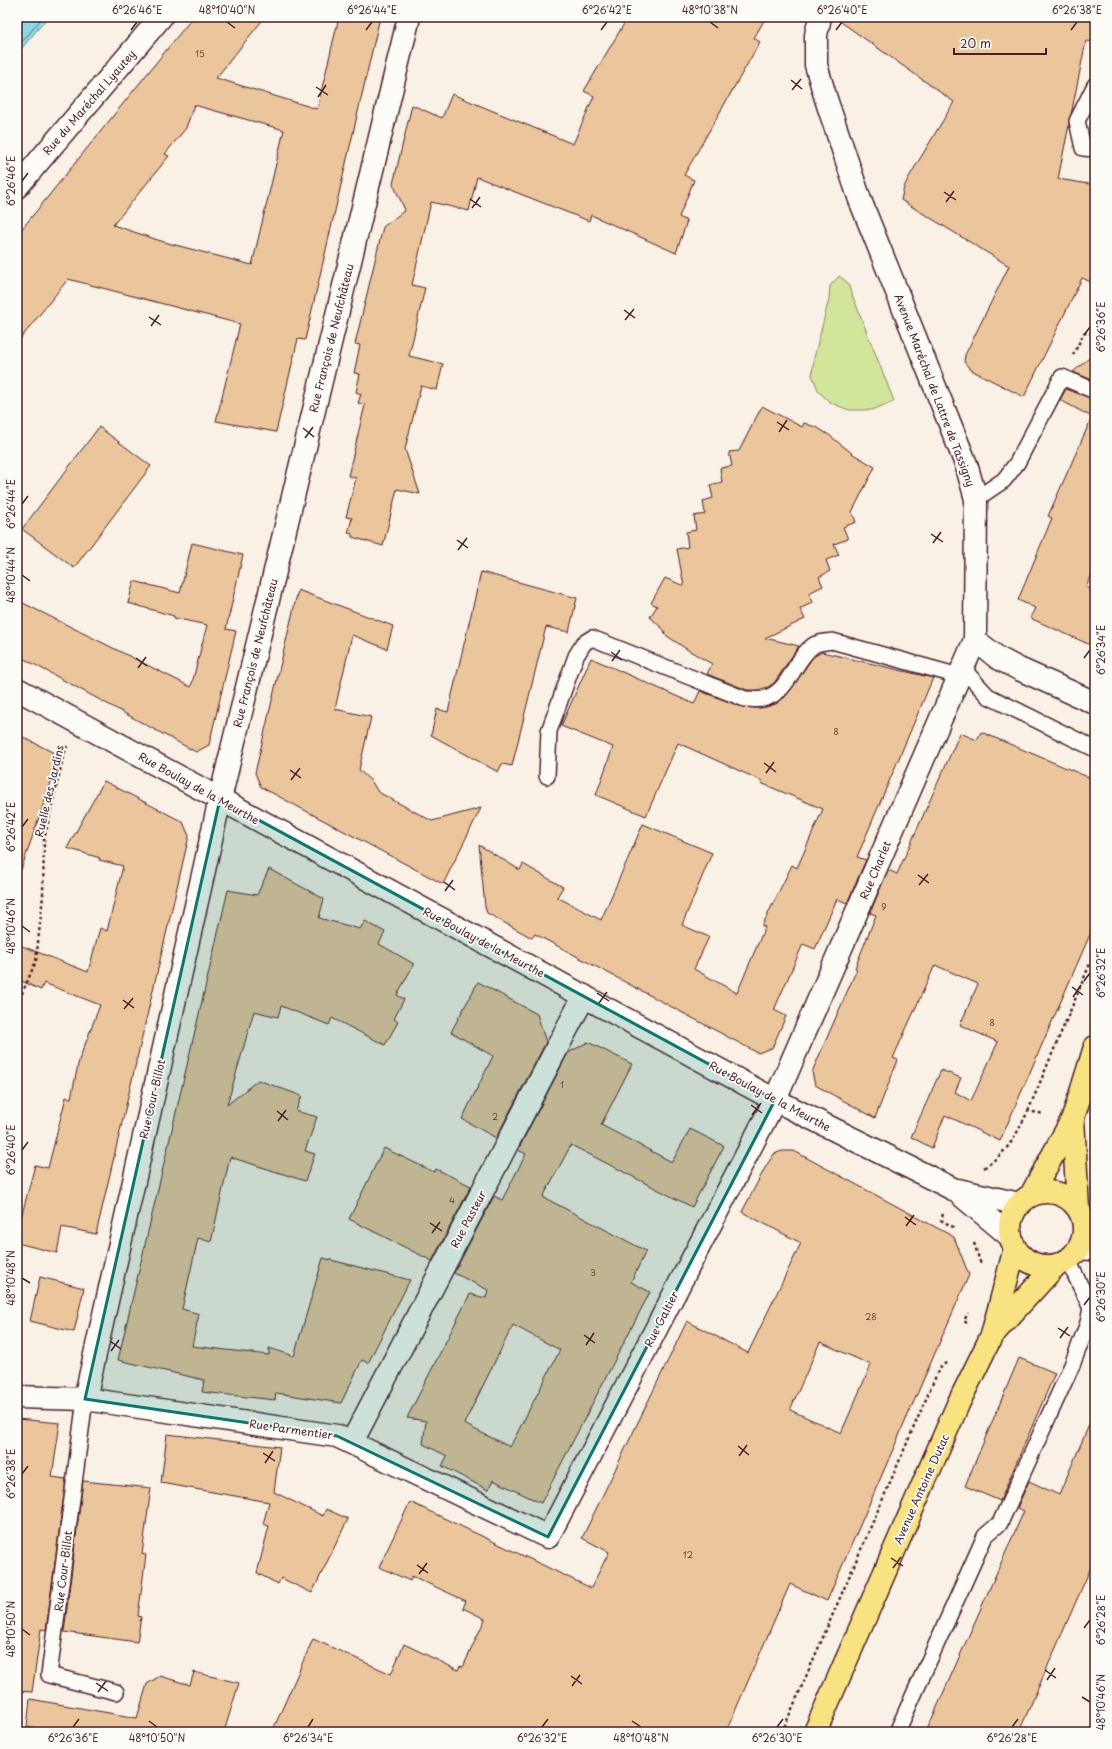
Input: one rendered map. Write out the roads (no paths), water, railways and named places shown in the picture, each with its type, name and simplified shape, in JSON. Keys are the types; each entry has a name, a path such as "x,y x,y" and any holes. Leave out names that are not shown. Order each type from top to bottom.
{"main road":[{"path":"1073,1118 1086,1216 1084,1232 1082,1242 1074,1257 1045,1266 1033,1263 1023,1257 1013,1243 1010,1225 1013,1214 1025,1200 1073,1118 1095,1047"},
{"path":"1025,1200 1051,1192 1062,1195 1071,1200 1086,1216"},
{"name":"Avenue Antoine Dutac","path":"815,1732 959,1402 992,1335 1013,1243"},
{"name":"Avenue Antoine Dutac","path":"992,1335 1074,1257"}],"street":[{"name":"Rue du Maréchal Lyautey","path":"17,187 161,17"},
{"name":"Rue François de Neufchâteau","path":"220,799 409,17"},
{"name":"Avenue Maréchal de Lattre de Tassigny","path":"820,17 816,35 816,65 826,99 860,200 966,464 976,499 975,640"},
{"name":"Rue Charlet","path":"775,1100 975,640"},
{"path":"975,640 998,658 1095,703"},
{"name":"Rue Boulay de la Meurthe","path":"17,689 775,1100 954,1190 1013,1243"},
{"name":"Rue Cour-Billot","path":"85,1399 220,799"},
{"name":"Rue Pasteur","path":"352,1442 584,996"},
{"name":"Rue Galtier","path":"548,1537 775,1100"},
{"name":"Rue Boulay de la Meurthe","path":"954,1190 1025,1200"},
{"path":"17,1398 85,1399"},
{"name":"Rue Parmentier","path":"85,1399 337,1436 548,1537"}],"lane":[{"path":"1095,85 1077,121 1084,148 1095,149"},
{"path":"976,499 1004,480 1017,463 1062,377 1095,391"},
{"path":"547,776 549,730 576,656 584,643 592,638 745,699 763,699 774,694 785,685 805,653 815,645 832,641 961,672 988,696 1095,749"},
{"path":"897,1732 985,1536 1000,1523 1072,1365 1088,1323 1091,1308 1074,1257"},
{"name":"Rue Cour-Billot","path":"85,1399 49,1675 116,1692"}],"water":[{"path":"17,17 48,17 17,54"}],"railway":[{"path":"1091,1732 1095,1724"}]}
